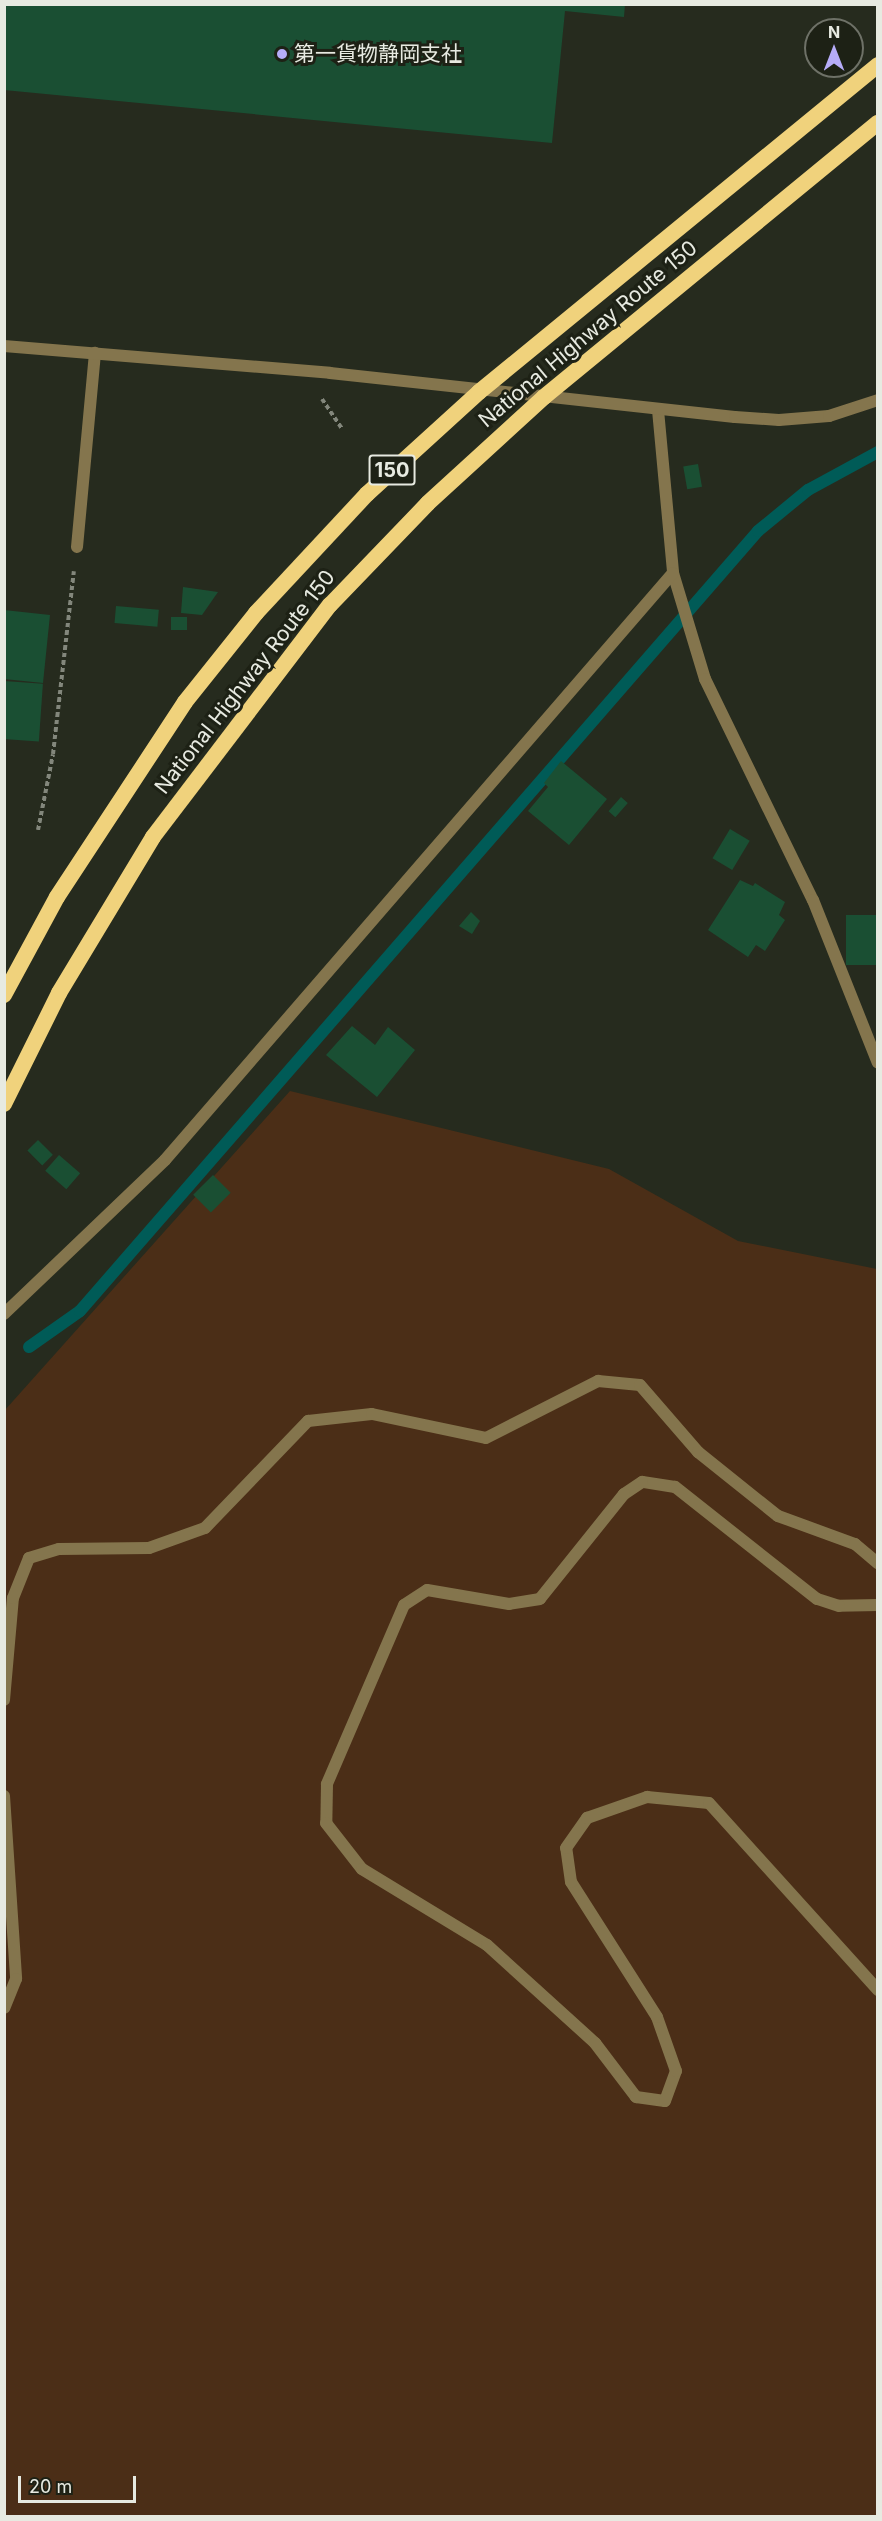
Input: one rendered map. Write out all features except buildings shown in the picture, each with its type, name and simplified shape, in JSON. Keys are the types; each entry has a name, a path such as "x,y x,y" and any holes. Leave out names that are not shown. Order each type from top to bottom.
{"highway":[{"name":"National Highway Route 150","path":"4,995 57,897 185,702 256,613 367,494 479,392 878,65"},
{"name":"National Highway Route 150","path":"4,1104 59,993 153,837 330,605 428,503 544,397 878,123"}],"street":[{"path":"4,346 330,373 479,392 779,420 829,416 878,400"},
{"path":"76,547 95,354"},
{"path":"658,410 673,573 705,679 813,900 878,1063"},
{"path":"4,1314 165,1160 673,573"},
{"path":"4,1700 13,1598 28,1558 59,1549 149,1548 205,1527 308,1421 372,1414 486,1438 597,1382 640,1385 698,1452 778,1516 855,1544 878,1563"},
{"path":"878,1605 839,1606 817,1599 675,1487 642,1482 624,1494 540,1599 509,1604 427,1590 404,1605 327,1784 326,1823 362,1869 488,1945 595,2043 636,2097 665,2101 676,2071 657,2017 571,1882 566,1848 587,1818 647,1797 709,1803 878,1990"},
{"path":"4,1796 16,1979 4,2008"}],"path":[{"path":"38,830 53,754 76,547"}],"shaded area":[{"path":"290,1091 609,1169 738,1241 877,1269 877,2516 5,2516 5,1410"}],"waterway":[{"path":"29,1347 80,1311 758,531 808,490 878,452"}],"place":[{"name":"第一貨物静岡支社","path":"282,54"}]}
